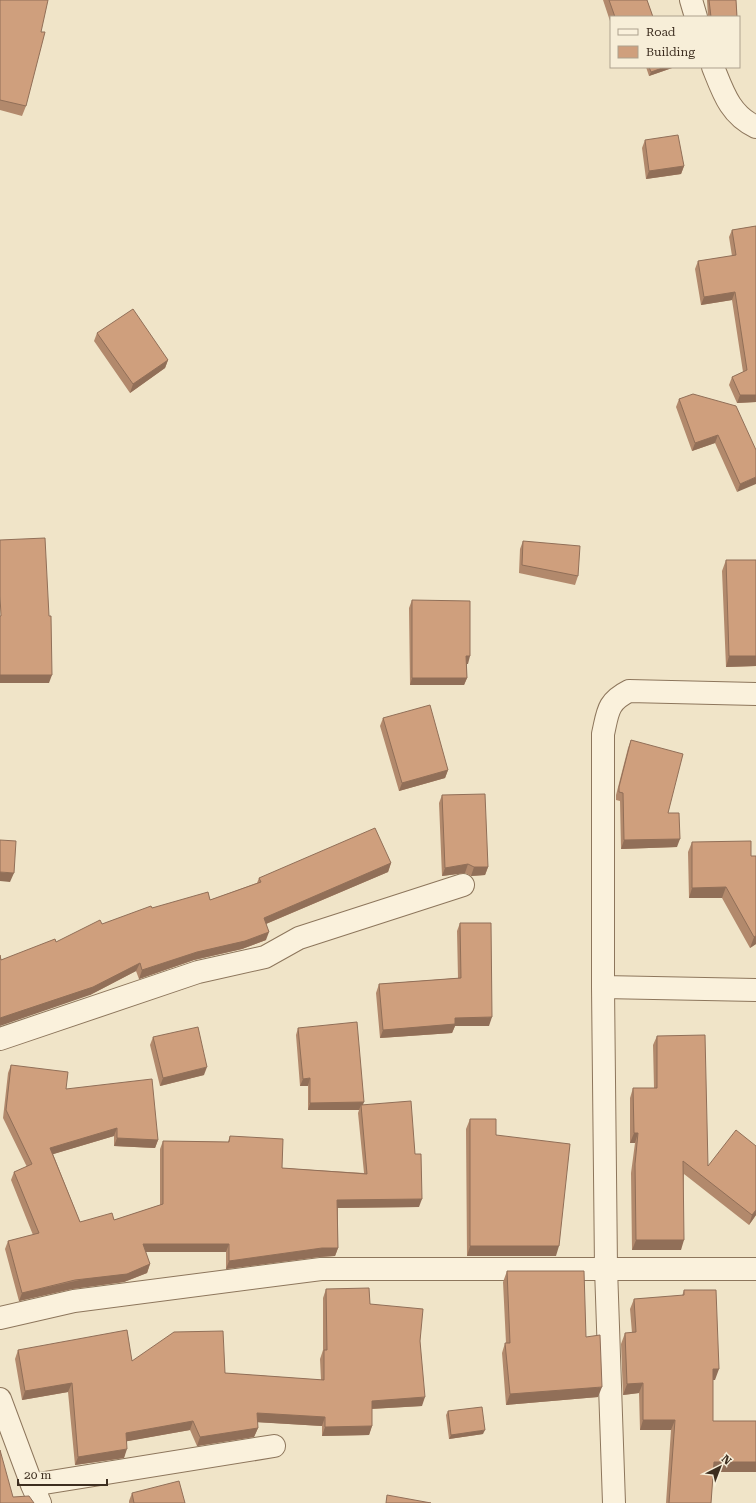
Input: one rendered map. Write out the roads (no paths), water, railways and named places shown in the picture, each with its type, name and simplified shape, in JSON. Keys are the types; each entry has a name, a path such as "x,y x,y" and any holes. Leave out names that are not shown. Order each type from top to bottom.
{"street":[{"path":"691,0 696,16"},
{"path":"713,68 734,112 749,124 756,126"},
{"path":"614,1503 606,1268 603,987 603,734 609,707 619,696 629,691 756,694"},
{"path":"0,1039 198,972 265,957 299,938 462,885"},
{"path":"603,987 756,990"},
{"path":"0,1318 74,1301 321,1269 756,1268"},
{"path":"0,1399 36,1494 274,1446"}]}
